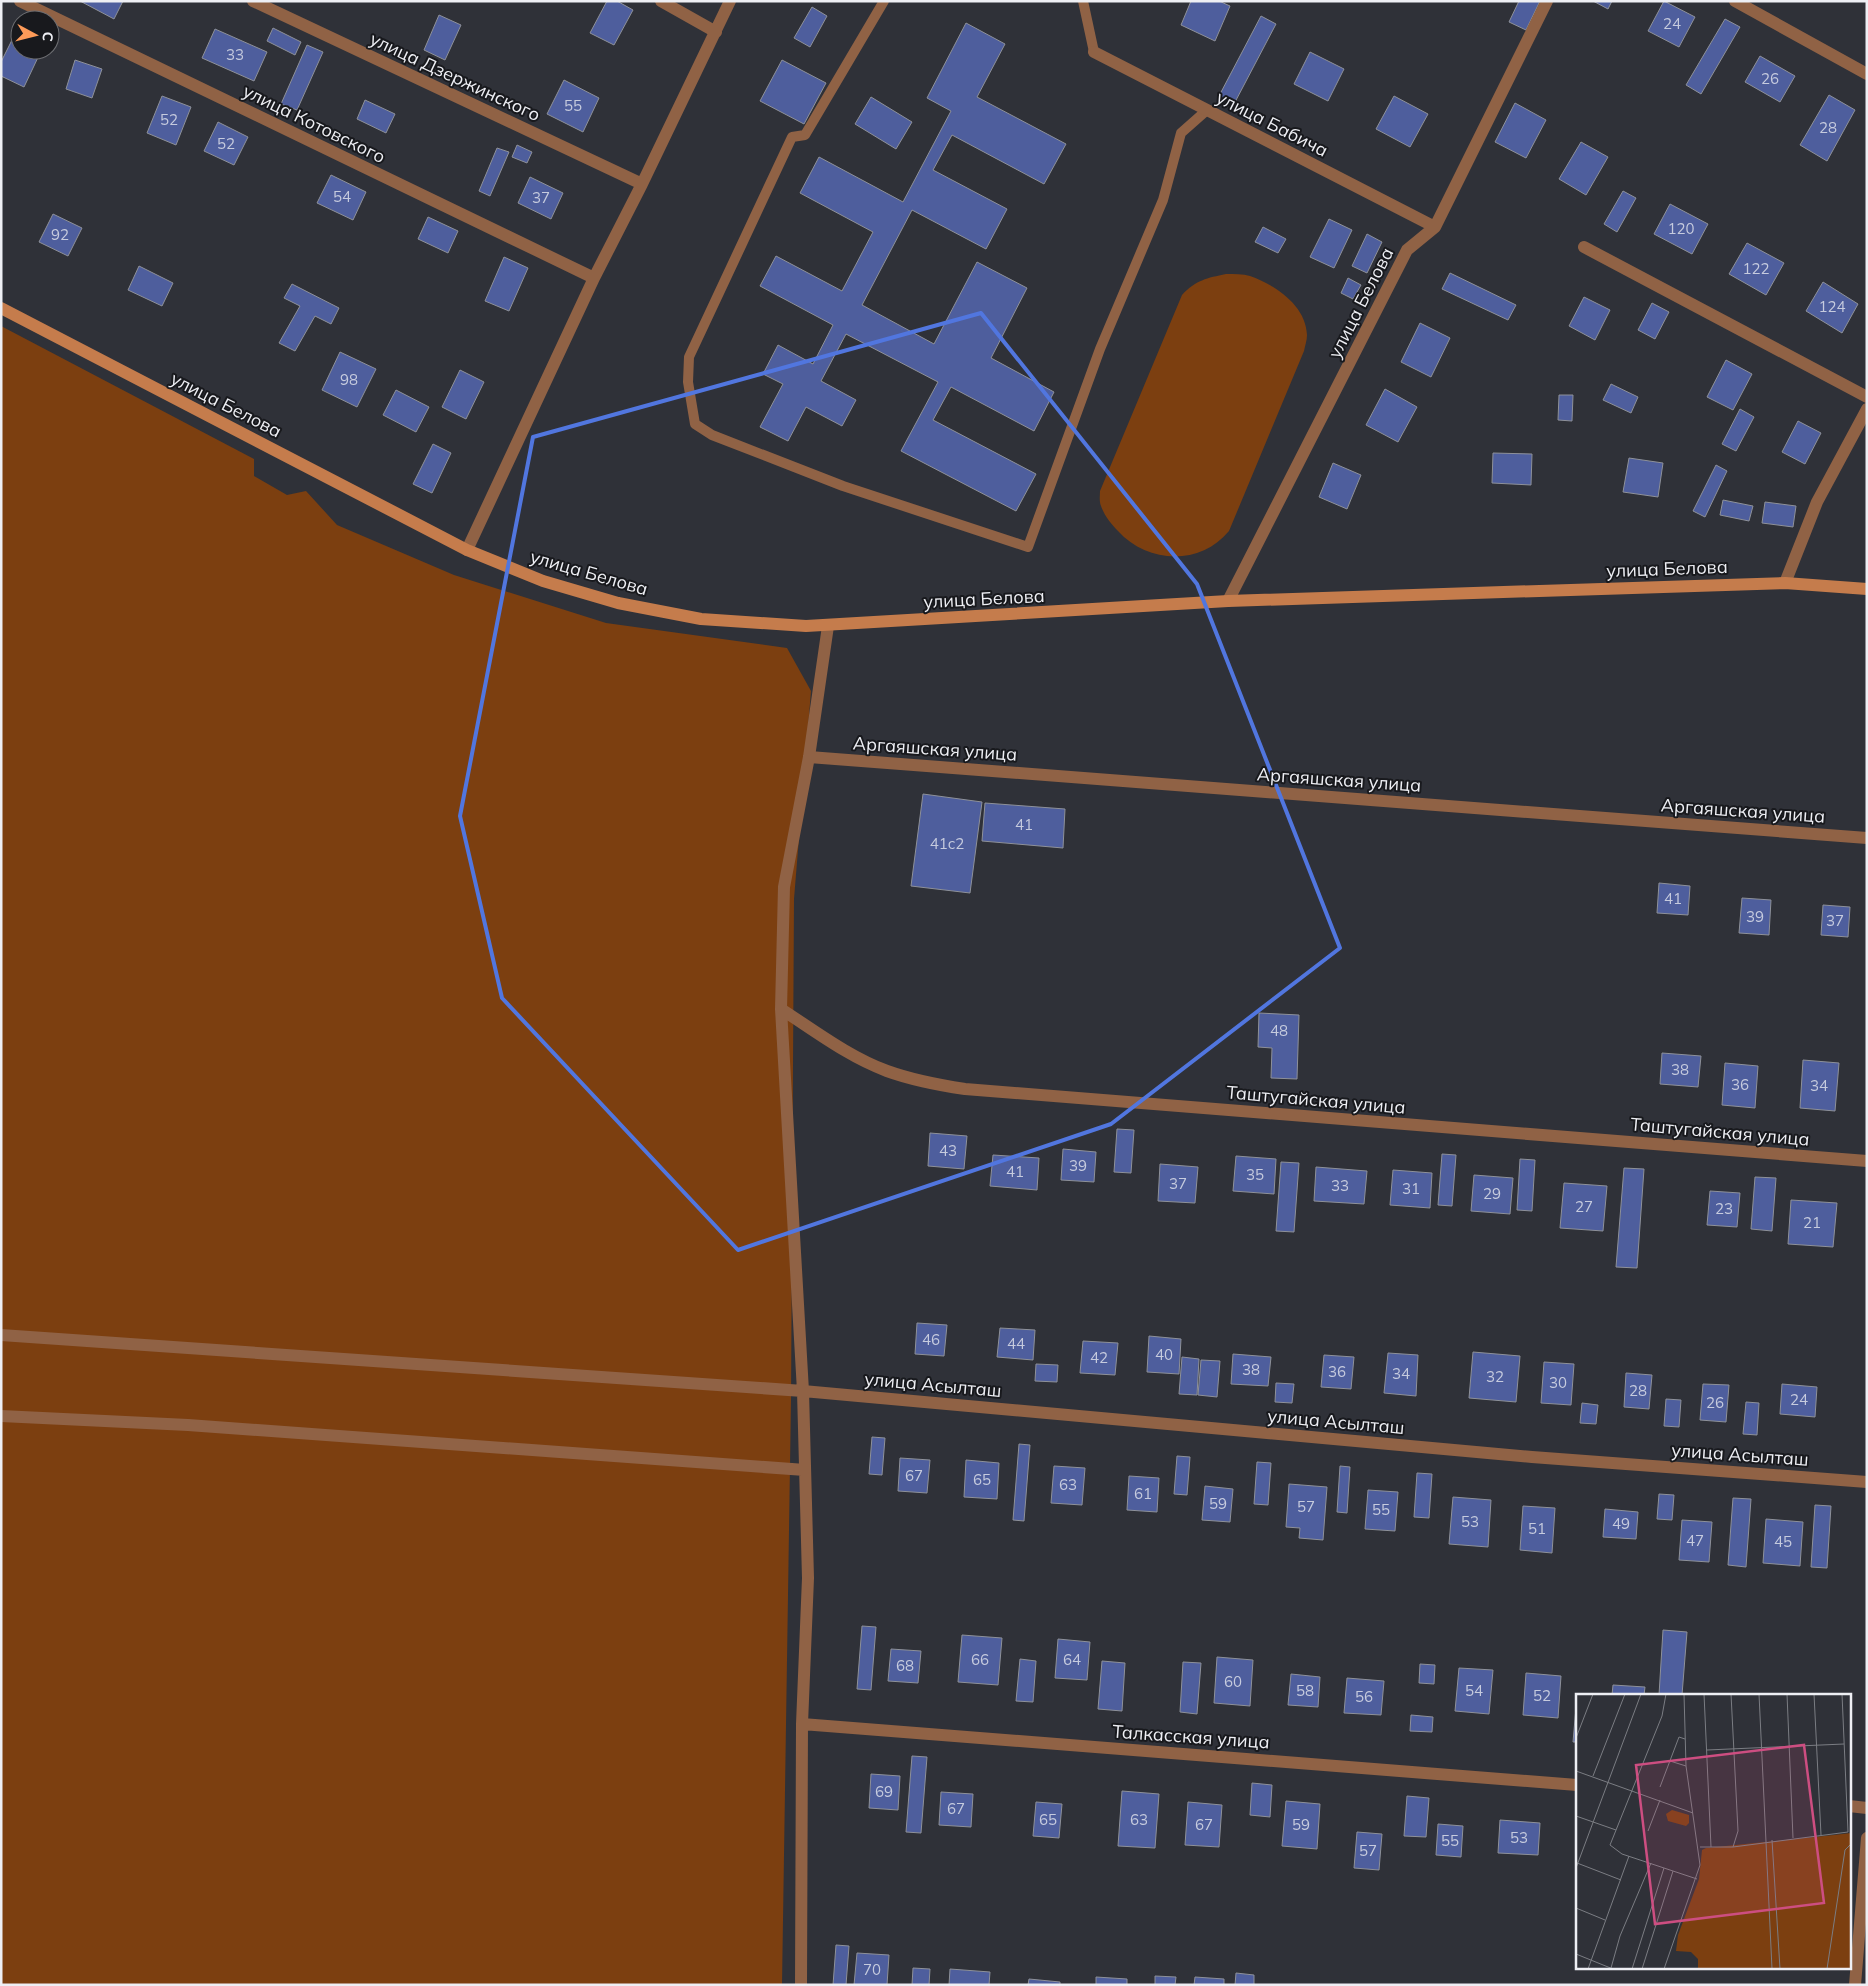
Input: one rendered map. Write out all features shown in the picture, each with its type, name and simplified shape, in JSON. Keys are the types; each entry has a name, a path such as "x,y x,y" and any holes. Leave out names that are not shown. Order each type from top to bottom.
{"main road":[{"name":"улица Белова","path":"1,308 467,550 543,581 618,603 701,618 828,626 1228,601 1785,583 1867,589"}],"street":[{"name":"улица Котовского","path":"20,1 594,278"},
{"name":"улица Дзержинского","path":"253,1 642,184"},
{"path":"661,1 716,32"},
{"path":"467,550 594,278 642,184 730,1"},
{"name":"улица Белова","path":"1228,601 1407,250 1435,227 1547,1"},
{"path":"1735,1 1867,74"},
{"name":"улица Бабича","path":"1094,52 1435,227"},
{"path":"1584,248 1867,397"},
{"path":"1785,583 1817,502 1867,409"},
{"path":"801,1985 802,1724 808,1578 803,1391 781,1009 784,887 808,758 828,626"},
{"name":"Аргаяшская улица","path":"808,758 1867,838"},
{"name":"Таштугайская улица","path":"781,1009 843,1049 886,1071 924,1082 965,1089 1867,1161"},
{"name":"улица Асылташ","path":"1,1334 803,1391 1532,1457 1867,1482"},
{"path":"1,1416 188,1426 805,1470"},
{"name":"Талкасская улица","path":"802,1724 1576,1785"},
{"path":"1850,1806 1867,1808"},
{"path":"1855,1985 1867,1838"}],"lane":[{"path":"884,1 805,135 792,137 689,356 688,382 695,424 712,435 843,486 1028,547 1100,349 1163,200 1181,133 1207,110"},
{"path":"1083,1 1094,52"}],"highlighted area":[{"path":"981,313 1197,584 1340,948 1111,1124 738,1250 502,998 460,816 533,437"}],"shaded area":[{"path":"1226,274 1250,276 1269,285 1288,298 1301,314 1305,324 1307,337 1304,351 1229,531 1204,550 1189,555 1159,555 1144,550 1130,542 1115,528 1102,509 1100,491 1182,295 1202,280"},
{"path":"1,326 254,459 254,476 287,495 306,491 337,525 454,575 606,623 787,648 811,691 794,899 791,1401 782,1985 1,1985"}],"building":[{"path":"80,1 123,1 114,19"},
{"path":"607,1 617,1 633,10 614,45 590,33"},
{"path":"1191,1 1219,1 1230,6 1215,41 1181,25"},
{"path":"1519,1 1540,1 1526,30 1509,22"},
{"path":"1593,1 1612,1 1608,9"},
{"path":"1664,1 1695,17 1679,47 1648,31"},
{"path":"812,7 827,16 810,47 794,38"},
{"path":"439,15 461,25 445,60 424,50"},
{"path":"1261,16 1276,24 1234,104 1219,96"},
{"path":"1725,19 1740,27 1701,94 1686,85"},
{"path":"966,23 1005,44 977,97 1066,144 1044,184 952,135 933,170 1007,209 986,249 912,210 862,305 934,344 977,262 1027,288 991,358 1054,392 1034,431 951,387 933,420 1036,474 1016,511 901,451 938,382 846,334 821,381 856,400 842,426 806,407 788,441 760,427 783,384 763,374 778,345 813,364 833,325 760,286 776,256 842,291 873,232 800,193 819,157 903,202 951,111 927,98"},
{"path":"273,28 301,42 295,55 267,41"},
{"path":"215,29 267,52 254,81 202,58"},
{"path":"10,44 10,60 37,60 24,87 1,76 1,62"},
{"path":"307,45 323,52 297,110 281,104"},
{"path":"1310,52 1344,69 1328,101 1294,84"},
{"path":"1760,56 1795,76 1780,102 1745,82"},
{"path":"75,60 102,69 92,98 66,89"},
{"path":"782,60 826,83 804,124 760,101"},
{"path":"564,80 599,98 583,132 547,114"},
{"path":"1829,95 1855,110 1827,161 1800,145"},
{"path":"162,96 191,107 176,145 147,133"},
{"path":"1394,96 1428,114 1410,147 1376,129"},
{"path":"871,97 912,122 896,149 855,124"},
{"path":"365,100 395,114 386,133 357,119"},
{"path":"1515,103 1546,120 1526,158 1495,142"},
{"path":"218,122 248,137 234,165 204,151"},
{"path":"1581,142 1608,157 1586,195 1559,179"},
{"path":"517,145 532,152 527,163 512,157"},
{"path":"497,148 509,152 490,196 479,191"},
{"path":"331,175 366,192 353,220 317,203"},
{"path":"530,177 563,193 551,219 518,203"},
{"path":"1623,191 1636,198 1617,232 1604,224"},
{"path":"1670,204 1708,224 1692,254 1654,234"},
{"path":"53,214 82,228 68,256 39,242"},
{"path":"428,217 458,231 448,253 418,239"},
{"path":"1329,219 1352,230 1334,268 1310,257"},
{"path":"1263,227 1286,239 1278,253 1255,242"},
{"path":"1367,234 1382,242 1367,273 1352,266"},
{"path":"1747,243 1784,263 1766,295 1729,274"},
{"path":"504,257 528,268 509,311 485,301"},
{"path":"139,266 173,283 162,306 128,290"},
{"path":"1450,273 1516,305 1508,320 1442,289"},
{"path":"1348,278 1361,285 1353,299 1341,293"},
{"path":"1823,282 1858,304 1842,333 1806,311"},
{"path":"292,284 339,308 331,324 315,316 295,351 279,343 300,306 284,298"},
{"path":"1584,297 1610,310 1595,340 1569,326"},
{"path":"1652,303 1669,312 1655,339 1638,330"},
{"path":"1420,323 1450,338 1431,377 1401,362"},
{"path":"340,352 376,369 357,407 322,390"},
{"path":"1726,360 1752,374 1733,410 1707,397"},
{"path":"460,370 484,382 466,419 442,407"},
{"path":"1611,384 1638,397 1631,413 1603,400"},
{"path":"1385,389 1417,407 1398,442 1366,425"},
{"path":"396,390 429,407 416,432 383,415"},
{"path":"1559,395 1573,395 1572,421 1558,420"},
{"path":"1740,409 1754,417 1736,451 1722,444"},
{"path":"1798,421 1821,433 1805,464 1782,452"},
{"path":"433,444 451,453 432,493 413,484"},
{"path":"1493,453 1532,454 1531,485 1492,483"},
{"path":"1629,458 1663,463 1658,497 1623,492"},
{"path":"1333,463 1361,475 1347,509 1319,497"},
{"path":"1716,465 1727,471 1705,517 1693,511"},
{"path":"1723,500 1753,506 1749,521 1720,515"},
{"path":"1765,502 1796,506 1793,527 1762,523"},
{"path":"923,794 982,802 970,893 911,886"},
{"path":"985,803 1065,809 1063,848 982,841"},
{"path":"1659,883 1690,886 1688,915 1657,913"},
{"path":"1742,898 1771,900 1769,935 1739,933"},
{"path":"1823,905 1850,907 1848,937 1821,935"},
{"path":"1259,1013 1299,1015 1297,1079 1271,1078 1272,1048 1258,1047"},
{"path":"1662,1053 1701,1056 1698,1087 1660,1084"},
{"path":"1803,1060 1839,1063 1835,1111 1800,1108"},
{"path":"1725,1063 1758,1066 1755,1108 1722,1105"},
{"path":"1117,1129 1134,1130 1131,1173 1114,1172"},
{"path":"930,1133 967,1136 964,1169 928,1166"},
{"path":"1063,1149 1096,1152 1094,1182 1061,1180"},
{"path":"1442,1154 1456,1155 1452,1206 1438,1205"},
{"path":"993,1155 1039,1158 1037,1190 990,1186"},
{"path":"1236,1156 1276,1159 1274,1194 1233,1191"},
{"path":"1520,1159 1535,1160 1532,1211 1517,1210"},
{"path":"1281,1162 1299,1163 1294,1232 1276,1231"},
{"path":"1160,1164 1198,1167 1195,1203 1158,1201"},
{"path":"1316,1167 1367,1171 1364,1204 1314,1201"},
{"path":"1624,1168 1644,1169 1637,1268 1616,1267"},
{"path":"1393,1170 1432,1173 1430,1208 1390,1205"},
{"path":"1474,1175 1513,1178 1510,1214 1471,1211"},
{"path":"1755,1177 1776,1178 1772,1231 1751,1229"},
{"path":"1564,1183 1607,1186 1603,1231 1560,1228"},
{"path":"1710,1191 1740,1193 1737,1227 1707,1225"},
{"path":"1791,1200 1837,1203 1833,1247 1788,1244"},
{"path":"917,1323 947,1325 944,1356 915,1354"},
{"path":"1000,1328 1035,1330 1033,1360 997,1357"},
{"path":"1149,1336 1181,1339 1179,1374 1147,1372"},
{"path":"1083,1341 1118,1343 1115,1375 1080,1373"},
{"path":"1473,1352 1520,1356 1516,1402 1469,1398"},
{"path":"1388,1353 1418,1355 1416,1396 1384,1393"},
{"path":"1233,1354 1271,1357 1268,1386 1231,1384"},
{"path":"1324,1355 1354,1357 1351,1389 1321,1387"},
{"path":"1182,1357 1199,1359 1197,1395 1179,1394"},
{"path":"1201,1360 1220,1361 1217,1397 1198,1395"},
{"path":"1544,1362 1574,1364 1571,1405 1541,1403"},
{"path":"1036,1364 1058,1365 1057,1382 1035,1381"},
{"path":"1626,1373 1652,1375 1649,1409 1624,1407"},
{"path":"1276,1383 1294,1384 1292,1403 1275,1402"},
{"path":"1703,1384 1729,1385 1726,1422 1700,1420"},
{"path":"1782,1384 1817,1387 1815,1417 1780,1414"},
{"path":"1666,1399 1681,1400 1679,1427 1664,1426"},
{"path":"1746,1402 1759,1403 1757,1435 1743,1434"},
{"path":"1582,1403 1598,1405 1596,1424 1580,1423"},
{"path":"872,1437 885,1438 882,1475 869,1474"},
{"path":"1019,1444 1030,1445 1024,1521 1013,1520"},
{"path":"1177,1456 1190,1457 1187,1495 1174,1494"},
{"path":"900,1458 930,1460 927,1493 898,1491"},
{"path":"966,1460 999,1463 997,1499 964,1497"},
{"path":"1257,1462 1271,1463 1268,1505 1254,1504"},
{"path":"1054,1466 1085,1468 1082,1505 1051,1503"},
{"path":"1340,1466 1350,1467 1347,1513 1337,1512"},
{"path":"1417,1473 1432,1474 1429,1518 1414,1517"},
{"path":"1129,1476 1159,1478 1157,1512 1127,1510"},
{"path":"1289,1484 1327,1487 1323,1540 1299,1538 1300,1528 1286,1527"},
{"path":"1205,1486 1233,1489 1230,1522 1202,1520"},
{"path":"1368,1490 1398,1492 1395,1531 1365,1529"},
{"path":"1659,1494 1674,1495 1672,1520 1657,1519"},
{"path":"1453,1497 1491,1500 1488,1547 1449,1544"},
{"path":"1733,1498 1751,1499 1746,1567 1728,1565"},
{"path":"1815,1505 1831,1506 1827,1568 1811,1567"},
{"path":"1523,1506 1555,1508 1552,1553 1520,1550"},
{"path":"1605,1509 1638,1512 1636,1539 1603,1537"},
{"path":"1766,1519 1803,1522 1800,1566 1763,1563"},
{"path":"1682,1520 1712,1522 1709,1562 1679,1560"},
{"path":"862,1626 876,1627 871,1690 857,1689"},
{"path":"1663,1630 1687,1632 1682,1694 1659,1694"},
{"path":"962,1635 1002,1638 998,1685 958,1682"},
{"path":"1058,1639 1090,1642 1087,1680 1055,1678"},
{"path":"891,1649 921,1651 918,1683 888,1681"},
{"path":"1217,1657 1253,1660 1250,1706 1214,1703"},
{"path":"1020,1659 1036,1661 1033,1702 1016,1701"},
{"path":"1102,1661 1125,1663 1122,1711 1098,1709"},
{"path":"1183,1662 1201,1663 1197,1714 1180,1712"},
{"path":"1420,1664 1435,1665 1434,1684 1419,1683"},
{"path":"1459,1668 1493,1670 1489,1714 1455,1711"},
{"path":"1526,1673 1561,1676 1558,1718 1523,1715"},
{"path":"1291,1674 1320,1677 1318,1707 1288,1705"},
{"path":"1347,1678 1384,1681 1381,1715 1344,1713"},
{"path":"1613,1685 1645,1687 1644,1694 1612,1694"},
{"path":"1576,1708 1576,1742 1573,1742"},
{"path":"1411,1715 1433,1717 1432,1732 1410,1731"},
{"path":"912,1756 927,1757 921,1833 906,1832"},
{"path":"871,1774 900,1776 898,1810 869,1808"},
{"path":"1252,1783 1272,1785 1270,1817 1250,1815"},
{"path":"1122,1791 1159,1794 1155,1848 1118,1846"},
{"path":"941,1792 973,1794 971,1827 939,1825"},
{"path":"1407,1796 1429,1798 1426,1837 1404,1836"},
{"path":"1286,1801 1320,1804 1317,1849 1282,1846"},
{"path":"1036,1802 1062,1804 1059,1838 1033,1836"},
{"path":"1188,1802 1222,1805 1219,1847 1185,1845"},
{"path":"1500,1820 1540,1823 1538,1855 1498,1853"},
{"path":"1438,1824 1463,1826 1461,1857 1436,1855"},
{"path":"1357,1832 1382,1834 1379,1870 1354,1868"},
{"path":"836,1945 849,1946 846,1985 833,1985"},
{"path":"857,1953 889,1955 887,1985 854,1985"},
{"path":"913,1968 930,1969 929,1985 912,1985"},
{"path":"950,1969 990,1972 989,1985 949,1985"},
{"path":"1236,1973 1254,1975 1254,1985 1235,1985"},
{"path":"1155,1976 1176,1977 1175,1985 1155,1985"},
{"path":"1096,1977 1127,1979 1127,1985 1096,1985"},
{"path":"1195,1977 1224,1979 1224,1985 1194,1985"},
{"path":"1029,1979 1060,1982 1060,1985 1028,1985"}]}
